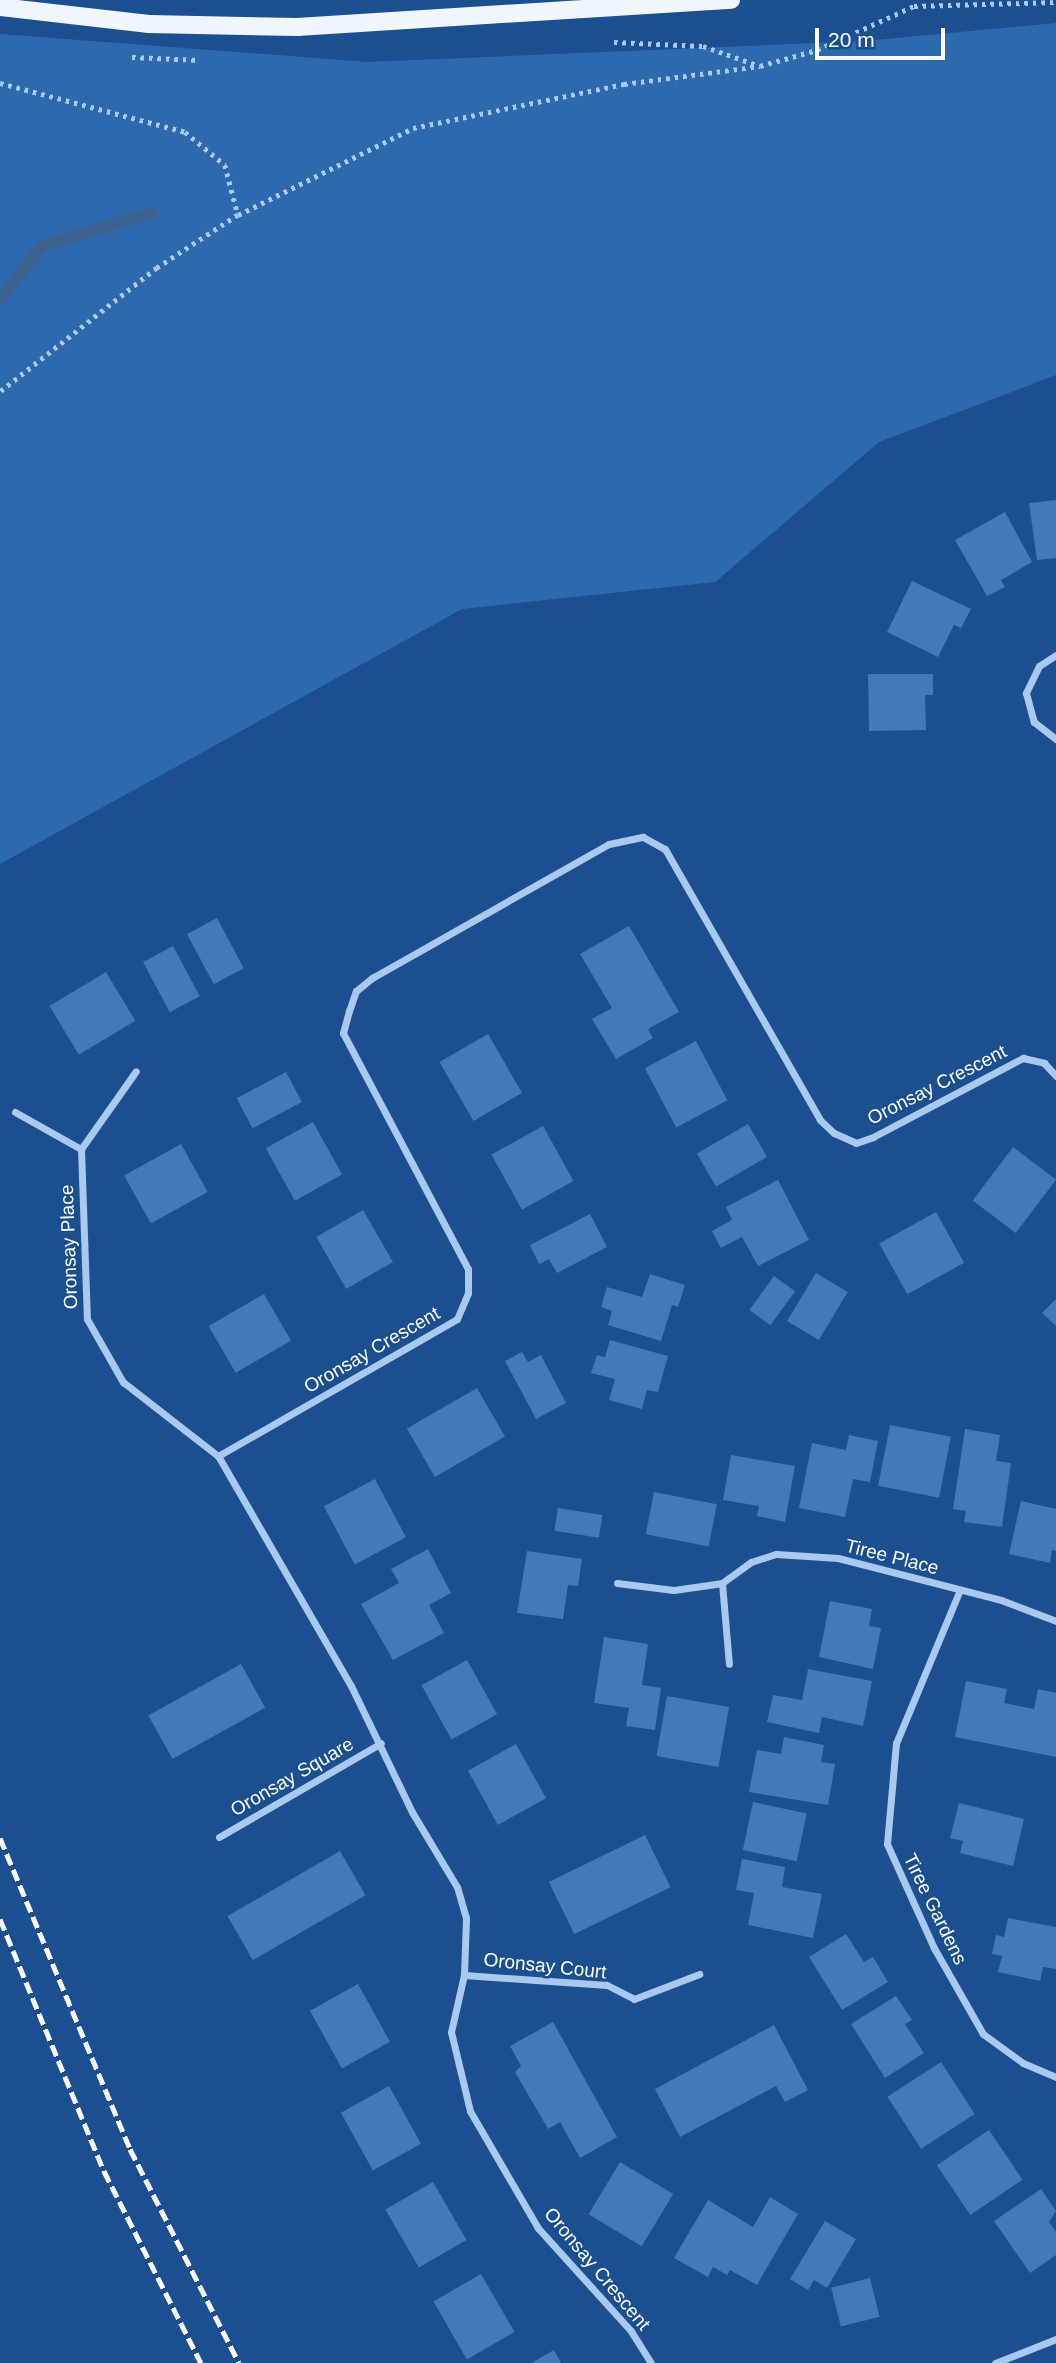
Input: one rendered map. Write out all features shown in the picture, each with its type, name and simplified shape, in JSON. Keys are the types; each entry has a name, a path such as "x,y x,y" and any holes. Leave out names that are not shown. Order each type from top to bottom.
{"main road":[{"path":"0,7 149,24 297,27 732,0"}],"street":[{"path":"1056,656 1039,666 1026,693 1034,722 1056,739"},
{"name":"Oronsay Crescent","path":"651,2363 631,2331 538,2228 470,2111 451,2032 464,1975 466,1917 457,1887 412,1812 381,1743 218,1456 457,1320 468,1293 468,1269 343,1033 356,991 609,844 643,837 665,849 820,1119 834,1133 856,1143 873,1137 1023,1058 1044,1063 1056,1076"},
{"path":"15,1112 81,1149 136,1071"},
{"name":"Oronsay Place","path":"81,1149 87,1319 123,1382 218,1456"},
{"name":"Tiree Place","path":"617,1583 674,1590 722,1583 751,1562 776,1554 838,1558 929,1580 959,1592 1001,1600 1056,1621"},
{"path":"722,1583 729,1664"},
{"name":"Tiree Gardens","path":"959,1592 896,1743 887,1844 934,1948 983,2034 1023,2063 1056,2077"},
{"name":"Oronsay Square","path":"219,1837 381,1743"},
{"name":"Oronsay Court","path":"464,1975 607,1985 634,1999 699,1974"},
{"path":"995,2363 1056,2339"}],"path":[{"path":"0,392 157,268 238,215 413,128 624,84 760,66 817,50 914,6 1056,2"},
{"path":"0,83 185,132 225,164 238,215"}],"shaded area":[{"path":"1056,23 1056,375 879,442 715,582 462,609 0,864 0,34 369,62 865,41"}],"building":[{"path":"1056,500 1056,558 1037,560 1029,503"},
{"path":"1005,512 1032,562 1001,580 1005,587 987,596 955,540"},
{"path":"912,581 971,609 961,628 954,625 938,657 887,632"},
{"path":"868,674 933,674 933,695 925,695 926,730 869,731"},
{"path":"217,918 244,968 214,984 187,934"},
{"path":"629,926 679,1012 648,1029 653,1038 616,1059 592,1019 612,1008 580,954"},
{"path":"173,946 200,996 170,1012 143,962"},
{"path":"106,972 135,1021 79,1055 49,1006"},
{"path":"488,1034 522,1093 474,1121 440,1062"},
{"path":"696,1041 727,1100 676,1127 645,1068"},
{"path":"286,1072 302,1102 253,1128 237,1098"},
{"path":"313,1122 342,1174 295,1201 266,1148"},
{"path":"748,1124 767,1157 716,1186 697,1154"},
{"path":"543,1126 574,1181 522,1210 491,1155"},
{"path":"181,1144 208,1192 151,1224 124,1176"},
{"path":"1013,1147 1056,1179 1016,1233 973,1201"},
{"path":"778,1180 809,1240 758,1266 742,1237 721,1248 712,1231 732,1220 726,1207"},
{"path":"363,1210 393,1262 346,1289 316,1237"},
{"path":"936,1212 964,1263 907,1294 879,1244"},
{"path":"590,1214 607,1247 557,1273 549,1259 539,1264 530,1245"},
{"path":"816,1273 848,1292 819,1340 787,1321"},
{"path":"650,1274 685,1285 678,1307 672,1305 661,1341 608,1325 612,1311 601,1307 607,1287 642,1297"},
{"path":"774,1276 795,1291 770,1325 749,1310"},
{"path":"264,1294 291,1341 236,1373 209,1326"},
{"path":"1056,1299 1056,1326 1042,1313"},
{"path":"610,1340 668,1356 658,1392 647,1390 642,1409 609,1400 615,1379 591,1373 597,1355 605,1357"},
{"path":"522,1352 528,1362 541,1355 566,1403 536,1419 505,1361"},
{"path":"477,1388 505,1436 435,1477 407,1428"},
{"path":"890,1425 951,1437 939,1498 878,1486"},
{"path":"965,1429 1000,1435 996,1461 1011,1463 1002,1527 964,1522 966,1511 953,1509"},
{"path":"849,1435 878,1441 870,1482 853,1479 845,1517 799,1508 812,1443 846,1450"},
{"path":"731,1455 795,1466 785,1522 757,1516 759,1506 723,1500"},
{"path":"375,1479 406,1537 355,1565 324,1506"},
{"path":"654,1492 717,1504 709,1546 646,1534"},
{"path":"1021,1501 1056,1509 1056,1551 1052,1550 1050,1563 1009,1554"},
{"path":"558,1508 602,1515 599,1538 554,1531"},
{"path":"428,1549 451,1593 429,1605 444,1633 393,1660 361,1604 399,1583 391,1569"},
{"path":"527,1551 582,1559 578,1586 568,1585 563,1619 517,1613"},
{"path":"830,1601 872,1609 869,1626 881,1628 873,1669 819,1657"},
{"path":"604,1637 648,1644 642,1685 661,1688 655,1730 626,1726 629,1708 594,1703"},
{"path":"467,1660 497,1714 452,1739 422,1685"},
{"path":"241,1664 265,1708 173,1759 148,1715"},
{"path":"808,1669 872,1681 863,1726 822,1717 819,1733 767,1722 773,1695 802,1700"},
{"path":"966,1681 1007,1689 1004,1703 1034,1709 1038,1689 1056,1693 1056,1757 955,1737"},
{"path":"667,1696 729,1707 718,1767 656,1756"},
{"path":"784,1737 824,1745 821,1762 835,1764 828,1805 749,1792 757,1750 781,1754"},
{"path":"516,1744 546,1798 498,1825 468,1771"},
{"path":"753,1802 807,1813 797,1861 743,1850"},
{"path":"959,1803 1024,1819 1013,1866 960,1853 963,1841 950,1838"},
{"path":"645,1835 670,1887 574,1934 549,1882"},
{"path":"340,1851 366,1895 253,1960 227,1916"},
{"path":"742,1859 785,1867 782,1887 822,1894 813,1938 748,1925 754,1893 736,1890"},
{"path":"1008,1918 1056,1927 1056,1969 1043,1967 1040,1981 998,1972 1002,1956 992,1954 996,1935 1004,1937"},
{"path":"846,1934 864,1962 873,1957 888,1982 842,2010 809,1957"},
{"path":"358,1984 390,2042 342,2068 310,2011"},
{"path":"896,1996 912,2020 905,2024 924,2053 885,2078 851,2024"},
{"path":"553,2022 617,2137 580,2158 560,2122 548,2129 515,2072 521,2066 510,2046"},
{"path":"774,2025 808,2090 785,2102 776,2086 680,2137 655,2089"},
{"path":"941,2062 975,2114 921,2149 887,2097"},
{"path":"389,2086 421,2144 373,2170 341,2113"},
{"path":"989,2130 1023,2180 970,2215 937,2165"},
{"path":"620,2162 673,2194 642,2246 589,2214"},
{"path":"433,2182 466,2240 419,2268 385,2210"},
{"path":"1041,2189 1056,2211 1049,2222 1056,2232 1056,2255 1030,2273 994,2221"},
{"path":"770,2197 798,2214 757,2285 730,2270 727,2275 713,2267 708,2277 674,2258 708,2200 753,2227"},
{"path":"825,2221 856,2239 827,2288 814,2280 808,2290 790,2279"},
{"path":"481,2274 514,2332 467,2360 433,2302"},
{"path":"870,2278 880,2317 841,2326 831,2288"},
{"path":"554,2350 561,2363 531,2363"}],"waterway":[{"path":"0,299 42,246 151,213"}],"railway":[{"path":"0,1838 130,2149 239,2363"},
{"path":"0,1919 104,2171 201,2363"}]}
